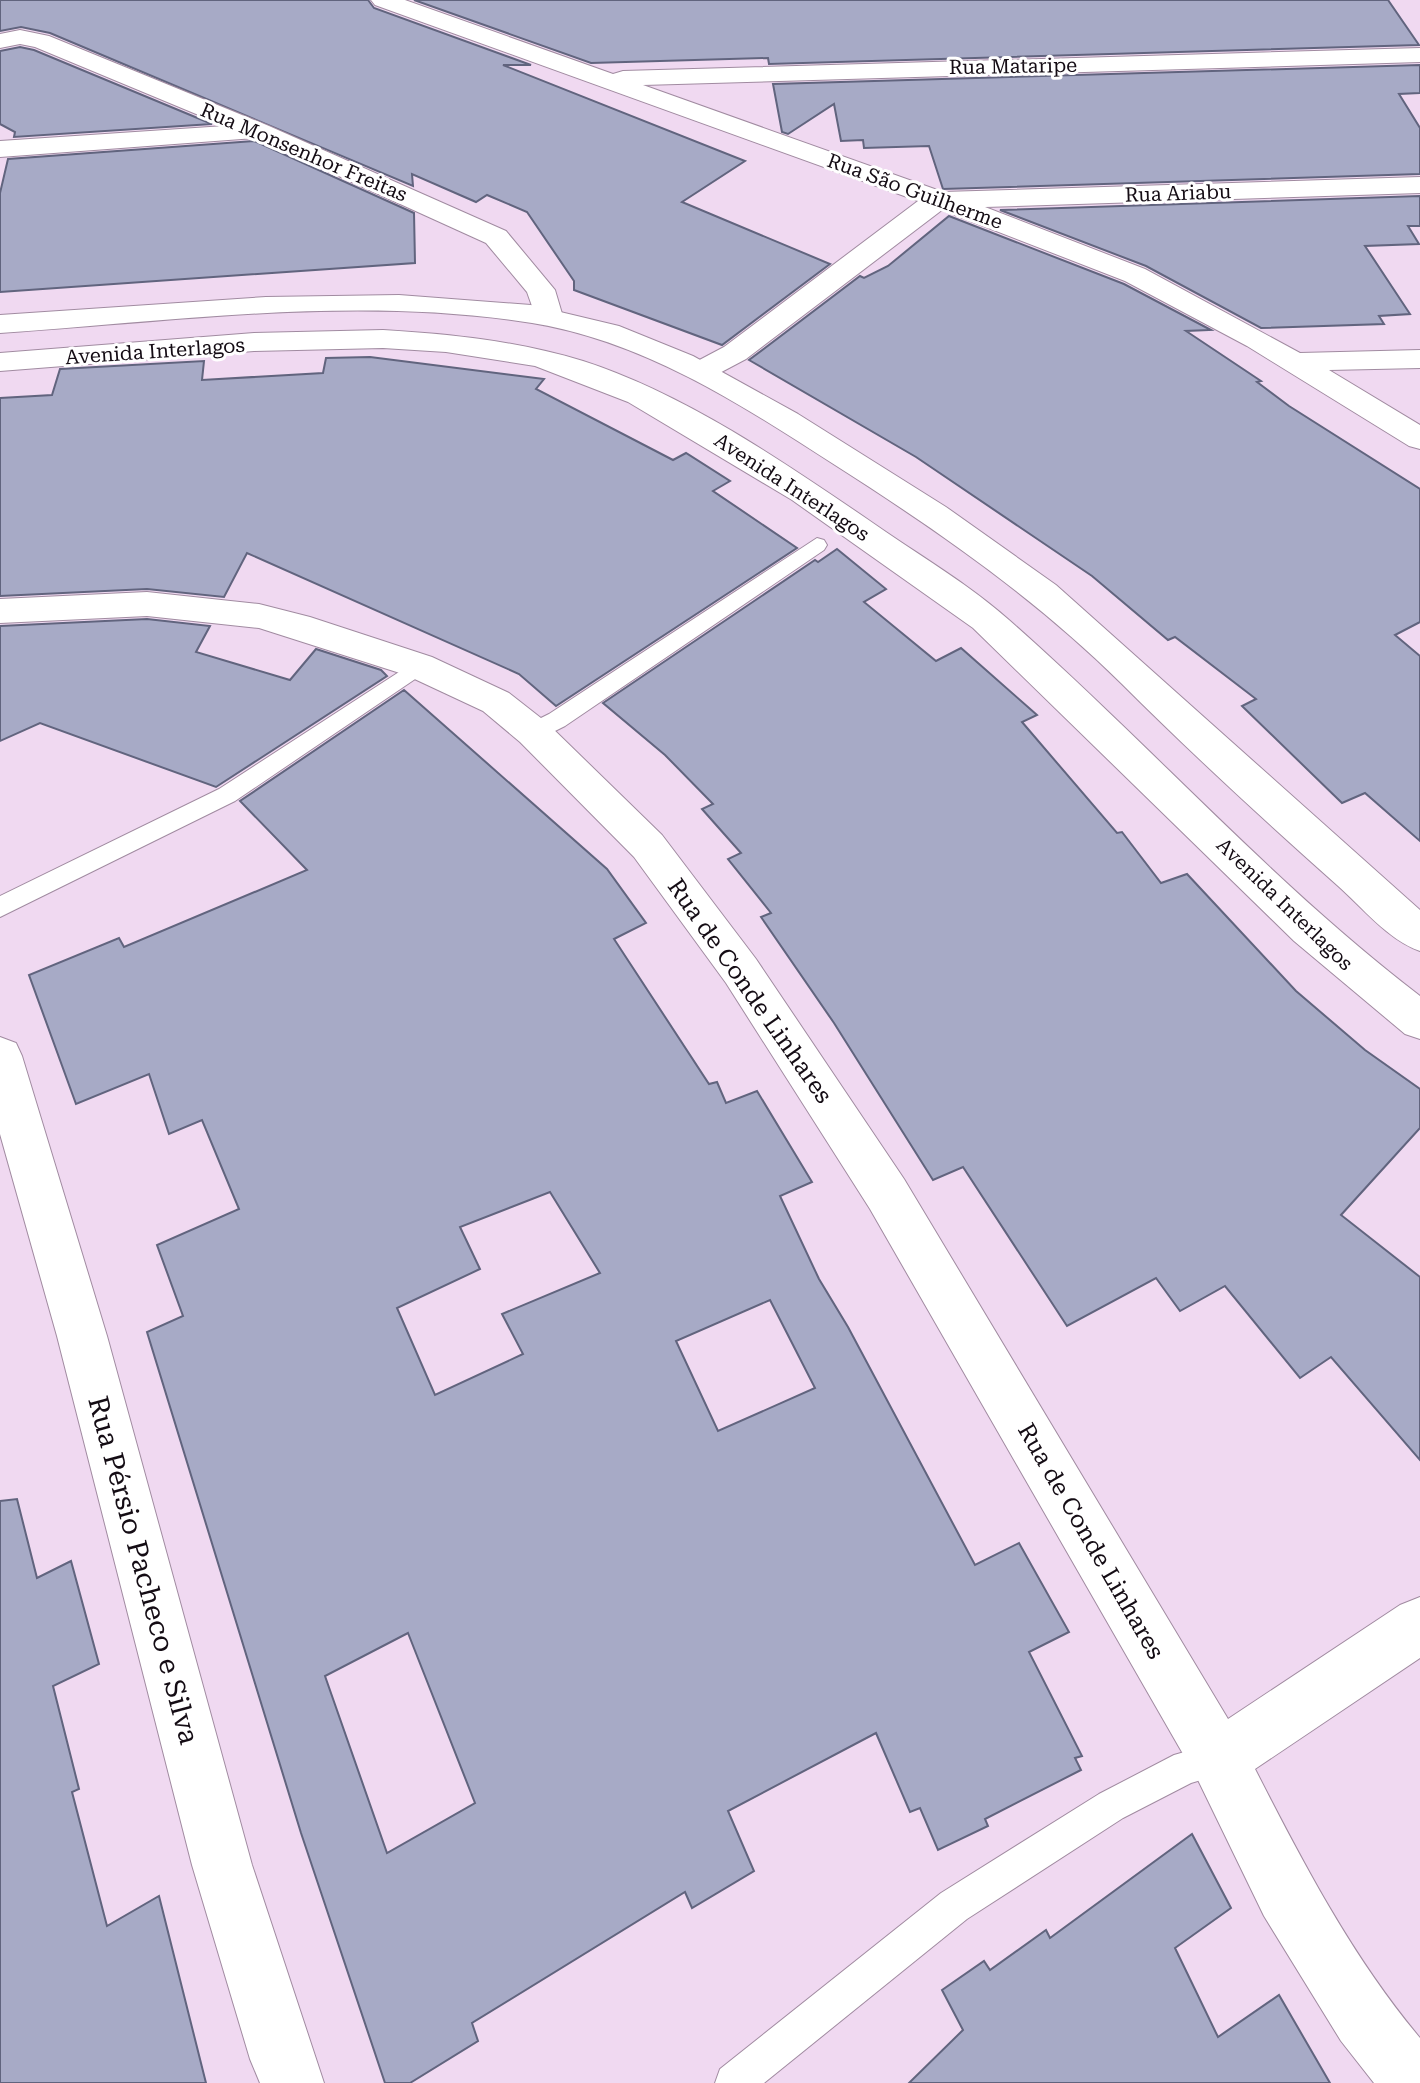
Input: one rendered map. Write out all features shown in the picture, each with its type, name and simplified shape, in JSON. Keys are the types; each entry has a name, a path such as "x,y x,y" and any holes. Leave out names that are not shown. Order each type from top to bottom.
{"street":[{"name":"Rua São Guilherme","path":"383,0 1024,230 1135,275 1295,362 1420,439"},
{"name":"Rua Monsenhor Freitas","path":"10,39 41,41 260,131 496,237 541,290 548,317"},
{"name":"Rua Mataripe","path":"605,78 1420,55"},
{"path":"0,149 260,131"},
{"name":"Rua Ariabu","path":"937,200 1420,185"},
{"path":"701,371 756,337 937,200"},
{"name":"Avenida Interlagos","path":"0,324 354,303 463,308 548,317 641,344 701,371 932,512 1046,594 1220,757 1420,934"},
{"name":"Avenida Interlagos","path":"0,362 272,343 434,342 506,351 579,369 664,405 851,522 991,623 1124,747 1306,926 1370,985 1420,1021"},
{"path":"1295,362 1420,359"},
{"name":"Rua de Conde Linhares","path":"0,611 147,604 259,616 310,629 419,666 496,702 533,732 648,846 741,971 887,1194 1219,1759 1286,1894 1363,2019 1416,2083"},
{"name":"Rua Pérsio Pacheco e Silva","path":"0,1056 82,1336 222,1865 292,2083"},
{"path":"1219,1759 1420,1625"}],"lane":[{"path":"533,732 557,720 817,545"},
{"path":"0,907 217,801 276,766 419,666"},
{"path":"734,2083 954,1906 1111,1806 1186,1767 1219,1759"}],"building":[{"path":"0,0 368,0 374,8 531,65 503,65 745,161 682,202 830,264 722,345 574,290 574,281 527,212 487,195 476,202 412,174 413,186 50,33 21,27 0,31"},
{"path":"414,0 1388,0 1419,45 769,64 768,58 591,63"},
{"path":"20,47 34,50 212,124 14,137 15,132 0,124 0,51"},
{"path":"1420,65 1420,93 1399,94 1420,128 1420,174 943,189 929,146 864,148 863,140 841,141 834,104 788,134 782,132 773,84"},
{"path":"254,141 414,213 415,263 0,292 0,193 8,159"},
{"path":"1420,196 1420,226 1408,226 1419,244 1365,246 1410,314 1379,316 1384,324 1261,328 1146,266 1000,210"},
{"path":"949,216 1124,284 1211,330 1186,331 1261,381 1257,382 1289,406 1420,489 1420,622 1395,635 1420,656 1420,841 1365,793 1342,803 1242,706 1256,699 1175,637 1168,640 1092,576 916,457 749,360 860,276 864,278 888,266"},
{"path":"370,357 544,379 536,389 673,460 686,453 730,481 713,491 797,548 556,706 519,674 247,553 224,597 147,589 0,596 0,398 52,395 60,369 204,361 202,380 323,373 326,358"},
{"path":"837,549 886,589 864,602 936,661 961,648 1037,715 1022,722 1117,833 1122,832 1161,883 1187,874 1296,991 1365,1050 1420,1089 1420,1128 1341,1215 1420,1277 1420,1460 1331,1357 1300,1378 1225,1286 1180,1311 1156,1278 1067,1326 963,1167 933,1180 834,1023 761,917 771,913 728,859 741,853 702,809 713,804 665,755 603,703 815,560 818,562"},
{"path":"147,619 210,626 196,652 290,680 316,649 381,670 387,676 216,787 40,723 0,741 0,626"},
{"path":"404,690 607,869 646,923 614,939 709,1084 717,1082 726,1103 757,1091 812,1182 780,1196 819,1279 848,1327 975,1565 1019,1543 1069,1632 1029,1652 1082,1756 1075,1758 1081,1770 985,1819 988,1826 938,1850 920,1808 910,1812 876,1733 728,1811 754,1871 692,1908 685,1892 472,2023 478,2041 410,2083 385,2083 301,1833 147,1332 183,1316 157,1245 239,1209 202,1120 169,1134 149,1074 76,1104 29,975 119,938 124,947 307,870 240,801","holes":["550,1192 600,1273 502,1314 523,1354 435,1395 397,1308 480,1269 460,1227","770,1300 815,1388 718,1431 676,1341","408,1633 475,1803 387,1853 325,1676"]},
{"path":"17,1499 37,1578 71,1561 99,1664 53,1686 79,1789 72,1792 107,1926 159,1896 206,2083 0,2083 0,1501"},
{"path":"1192,1834 1231,1908 1175,1948 1218,2037 1279,1995 1330,2083 909,2083 963,2030 942,1990 984,1961 990,1970 1046,1930 1050,1938"}]}
